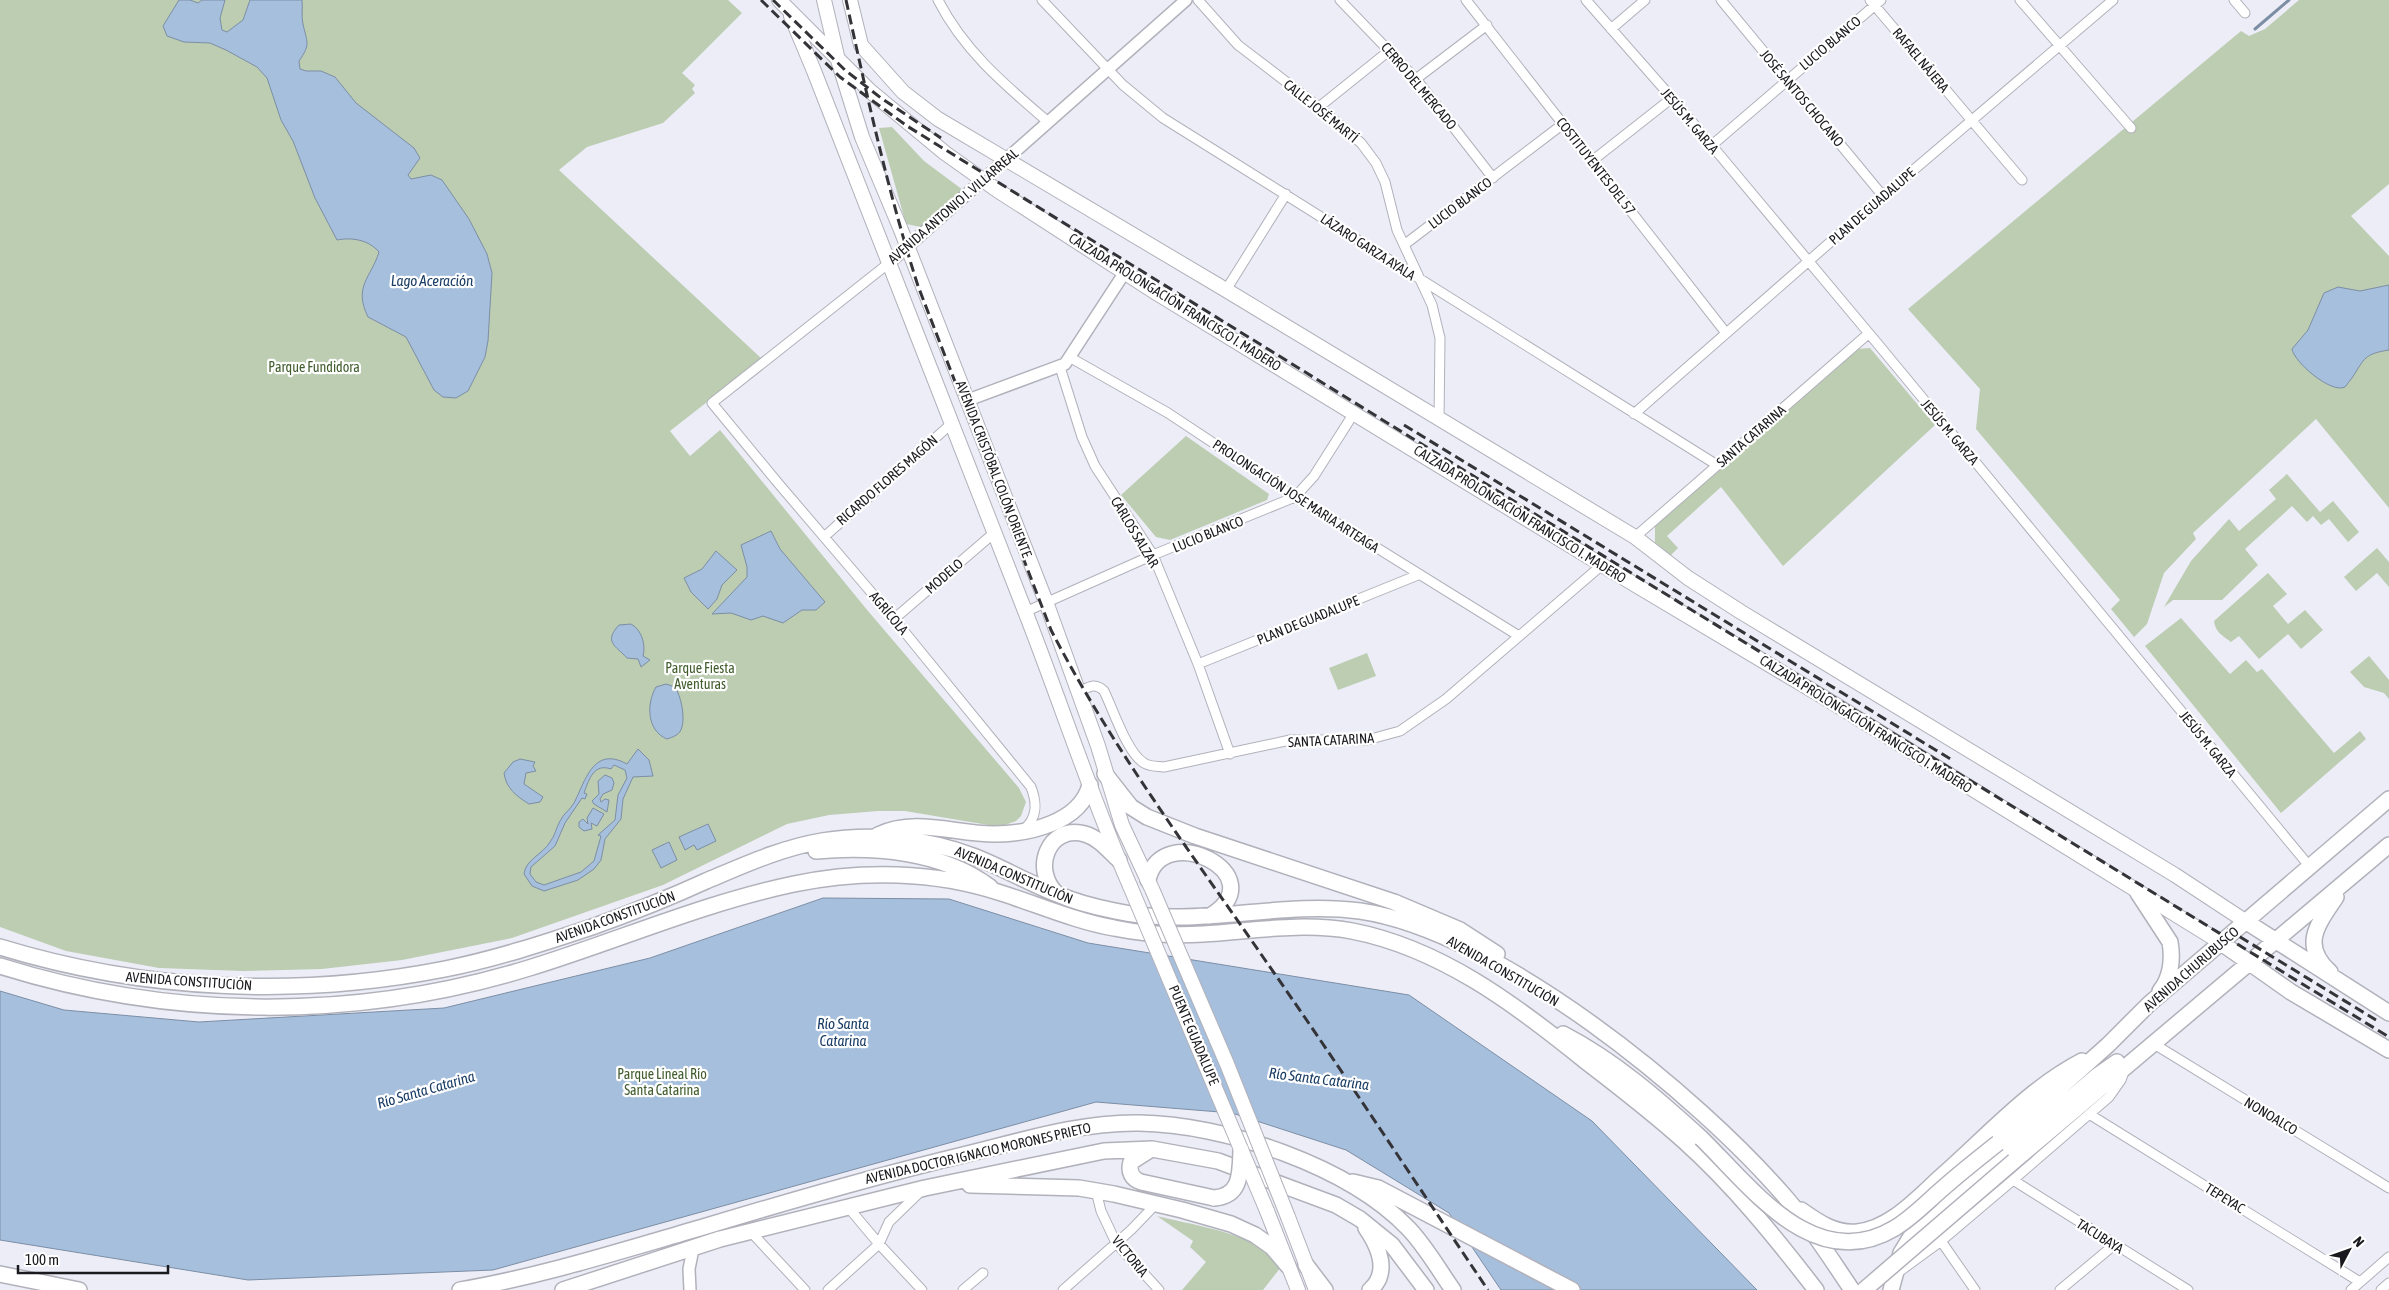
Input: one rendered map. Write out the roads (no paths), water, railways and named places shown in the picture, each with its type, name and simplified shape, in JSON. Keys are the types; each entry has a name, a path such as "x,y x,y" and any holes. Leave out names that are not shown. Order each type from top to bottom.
{"highway":[{"path":"1105,774 1131,807 1147,817 1195,836 1394,902 1438,920 1490,948 1521,978"},
{"path":"874,837 888,830 910,826 993,834 1021,832 1069,815 1085,798 1090,785"},
{"name":"AVENIDA CHURUBUSCO","path":"1531,1018 1586,1046 1612,1062 1666,1106 1772,1207 1796,1227 1817,1238 1851,1242 1874,1238 1901,1224 1998,1143 2103,1049 2149,1004 2389,799"},
{"path":"1058,895 1048,884 1043,865 1047,852 1060,838 1079,833 1092,837 1119,860"},
{"name":"AVENIDA CONSTITUCIÓN","path":"0,947 87,970 189,984 258,986 357,983 445,969 508,954 657,903 753,862 808,844 874,837 908,840 949,848 988,862 1058,895 1124,914 1209,917 1335,909 1377,914 1417,926 1450,939 1521,978 1612,1040 1685,1098 1744,1154 1789,1202 1852,1290"},
{"path":"1864,1290 2389,844"},
{"path":"753,862 825,850 899,853 923,857 968,871 996,891"},
{"path":"1150,884 1155,864 1168,855 1192,853 1208,858 1227,875 1231,888 1226,904 1209,917"},
{"name":"AVENIDA CONSTITUCIÓN","path":"0,966 77,987 154,1000 241,1007 328,1006 397,998 499,977 733,901 813,881 861,876 910,876 944,880 996,891 1083,921 1128,931 1194,934 1286,927 1316,927 1350,931 1411,948 1453,967 1531,1018 1683,1140 1767,1226 1816,1290"},
{"path":"2347,880 2319,921 2314,935 2314,951 2322,965 2352,990"},
{"path":"2138,893 2170,942 2172,951 2168,977 2149,1004"},
{"path":"2245,921 2274,942 2389,1014"},
{"path":"2220,942 2292,992 2389,1050"},
{"path":"1892,1283 1897,1264 1908,1240 1927,1219 2097,1076 2118,1061 2148,1048"},
{"path":"1789,1202 1828,1228 1840,1231 1857,1232 1884,1224 1915,1200 2050,1079 2103,1049"},
{"name":"AVENIDA DOCTOR IGNACIO MORONES PRIETO","path":"460,1290 546,1273 857,1181 1053,1133 1094,1125 1157,1123 1216,1132 1262,1146 1341,1180 1390,1213 1409,1229 1453,1290"},
{"path":"1152,1149 1131,1162 1130,1171 1134,1178 1141,1182 1214,1198 1227,1196 1237,1184 1241,1150"},
{"name":"AVENIDA DOCTOR IGNACIO MORONES PRIETO","path":"568,1289 720,1239 848,1206 925,1188 1104,1152 1152,1149 1218,1161 1336,1205 1360,1219 1392,1245 1426,1290"},
{"path":"1341,1180 1378,1188 1572,1290"},
{"path":"948,1184 1053,1186 1096,1191 1156,1204 1231,1224 1254,1234 1272,1247 1288,1266"},
{"path":"1360,1219 1372,1237 1381,1260 1379,1282 1370,1290"},
{"path":"1306,1265 1324,1290"},
{"path":"0,1274 79,1290"},
{"path":"522,1278 577,1275 603,1277"},
{"path":"0,1282 54,1286"}],"main road":[{"name":"AVENIDA CRISTÓBAL COLÓN ORIENTE","path":"824,0 838,60 862,137 968,400 1046,602 1080,692 1122,824 1150,884"},
{"path":"850,0 861,45 903,92 938,119 1226,290 1635,538 1688,578 1741,612 2175,875 2245,921"},
{"name":"AVENIDA CRISTÓBAL COLÓN ORIENTE","path":"783,4 807,54 1025,612 1119,860"},
{"name":"CALZADA PROLONGACIÓN FRANCISCO I. MADERO","path":"783,4 870,91 945,153 984,180 1125,272 1602,566 1742,648 2220,942"},
{"name":"PUENTE GUADALUPE","path":"1119,860 1210,1072 1298,1290"},
{"name":"PUENTE GUADALUPE","path":"1150,884 1227,1064 1316,1290"}],"street":[{"path":"938,0 951,26 975,56 1000,81 1047,121"},
{"name":"LÁZARO GARZA AYALA","path":"1042,0 1137,99 1163,118 1717,465"},
{"name":"AVENIDA ANTONIO I. VILLARREAL","path":"712,403 889,263 1007,160 1047,121 1186,0"},
{"name":"CALLE JOSÉ MARTÍ","path":"1198,0 1238,45 1319,107 1361,143 1376,163 1385,182 1404,245 1432,305 1440,338 1439,420"},
{"name":"CERRO DEL MERCADO","path":"1340,0 1416,79 1493,178"},
{"name":"COSTITUYENTES DEL 57","path":"1466,0 1488,25 1726,333"},
{"name":"JESÚS M. GARZA","path":"1586,0 1672,98 2310,867"},
{"path":"1611,29 1645,0"},
{"name":"JOSÉ SANTOS CHOCANO","path":"1721,0 1884,196"},
{"path":"2020,0 2131,128"},
{"name":"PLAN DE GUADALUPE","path":"1634,414 2113,0"},
{"path":"2234,0 2245,13"},
{"name":"LUCIO BLANCO","path":"1711,146 1875,2"},
{"name":"RAFAEL NÁJERA","path":"1875,2 2022,180"},
{"path":"1416,79 1488,25"},
{"path":"1319,107 1390,50"},
{"path":"1592,161 1672,98"},
{"name":"LUCIO BLANCO","path":"1404,245 1563,124"},
{"path":"1226,290 1286,194"},
{"path":"968,400 1060,367 1071,358 1125,272"},
{"name":"SANTA CATARINA","path":"1635,538 1868,334"},
{"name":"PROLONGACIÓN JOSE MARIA ARTEAGA","path":"1071,358 1168,413 1295,497 1519,636"},
{"name":"CARLOS SALZAR","path":"1060,367 1082,437 1092,459 1153,556 1198,664 1230,754"},
{"name":"AGRÍCOLA","path":"712,403 894,618 1031,787 1036,800 1035,814 1021,832"},
{"name":"LUCIO BLANCO","path":"1025,612 1295,497 1314,476 1354,412"},
{"name":"RICARDO FLORES MAGÓN","path":"824,537 951,424"},
{"name":"MODELO","path":"894,618 994,533"},
{"name":"SANTA CATARINA","path":"1080,692 1092,685 1104,691 1133,751 1145,763 1164,767 1290,740 1367,740 1400,731 1446,699 1602,566"},
{"name":"PLAN DE GUADALUPE","path":"1198,664 1418,575"},
{"name":"NONOALCO","path":"2148,1048 2389,1188"},
{"path":"1892,1283 2089,1114 2117,1088 2126,1066"},
{"name":"TEPEYAC","path":"2089,1114 2360,1282"},
{"name":"TACUBAYA","path":"2013,1180 2188,1290"},
{"path":"828,1290 879,1244 889,1222 925,1188"},
{"name":"VICTORIA","path":"1096,1191 1101,1211 1116,1243 1159,1290"},
{"path":"1063,1290 1156,1204"},
{"path":"848,1206 879,1244 922,1290"},
{"path":"751,1232 805,1290"},
{"path":"1940,1241 1975,1290"},
{"path":"2060,1290 2114,1245"},
{"path":"690,1290 689,1269 693,1249"},
{"path":"2351,1290 2389,1257"},
{"path":"963,1290 983,1272"},
{"path":"2381,1290 2389,1284"}],"water":[{"name":"Lago Aceración","path":"179,0 190,0 198,3 202,0 225,0 220,18 222,30 227,32 243,20 250,0 302,0 302,21 307,47 299,61 300,69 321,71 335,77 356,103 414,148 420,158 408,175 411,179 431,175 442,180 469,219 487,254 492,273 488,341 485,357 468,391 456,398 443,397 434,390 406,337 368,317 362,297 363,290 379,252 360,240 337,240 315,198 293,141 281,120 267,78 257,67 210,43 184,42 167,36 163,26"},
{"path":"2389,285 2389,350 2374,353 2366,358 2345,387 2331,386 2306,369 2294,355 2292,349 2308,330 2324,293 2338,287 2360,291"},
{"path":"771,531 780,549 825,602 816,610 802,610 783,623 763,616 751,620 731,613 712,614 747,577 747,567 741,545"},
{"path":"716,551 737,570 722,585 717,599 708,609 691,592 684,578 702,569"},
{"path":"631,624 638,630 642,638 643,656 650,660 641,667 638,659 627,658 615,647 612,640 614,631 619,625"},
{"path":"666,684 675,687 682,706 683,717 680,732 667,739 655,730 650,716 651,701 656,687"},
{"path":"638,749 649,760 653,776 633,777 623,799 621,819 605,839 601,860 594,869 578,880 544,891 532,886 524,874 525,869 552,840 561,819 574,803 592,769 598,762 606,759 615,759 627,764","holes":["614,765 625,770 627,778 618,795 615,820 598,835 601,836 594,861 581,872 544,885 536,882 530,874 531,867 555,846 565,823 582,798 585,799 587,794 584,793 588,782 596,770 600,768 611,769"]},
{"path":"520,759 535,762 533,766 536,771 526,773 524,784 543,797 540,802 529,804 516,795 507,783 504,773 513,762"},
{"path":"605,775 612,778 614,783 612,790 603,794 600,799 601,802 605,799 609,800 607,812 592,801 599,794 598,781"},
{"path":"593,808 604,814 597,826 591,823 592,829 584,831 579,827 579,822 583,819 588,824 587,818"},
{"path":"708,824 716,841 697,850 694,845 685,850 679,837"},
{"path":"669,842 677,860 661,868 652,850"},
{"name":"Río Santa Catarina","path":"823,898 949,899 1088,943 1409,995 1592,1121 1757,1290 1501,1290 1449,1213 1346,1150 1232,1113 1096,1102 493,1270 248,1280 0,1240 0,991 64,1010 199,1022 444,1008 650,958"}],"waterway":[{"path":"2255,29 2289,0"}],"railway":[{"path":"761,0 840,77 907,126 1517,503 2389,1037"},
{"path":"773,0 845,70 881,98 941,138"},
{"path":"846,0 888,180 918,286 1051,630 1099,715 1152,797 1320,1040 1488,1290"},
{"path":"1404,425 1952,760"},
{"path":"2227,929 2376,1020"}],"park label":[{"name":"Parque Fundidora","path":"314,367"},
{"name":"Parque Fiesta Aventuras","path":"700,676"},
{"name":"Parque Lineal Río Santa Catarina","path":"662,1082"}]}
